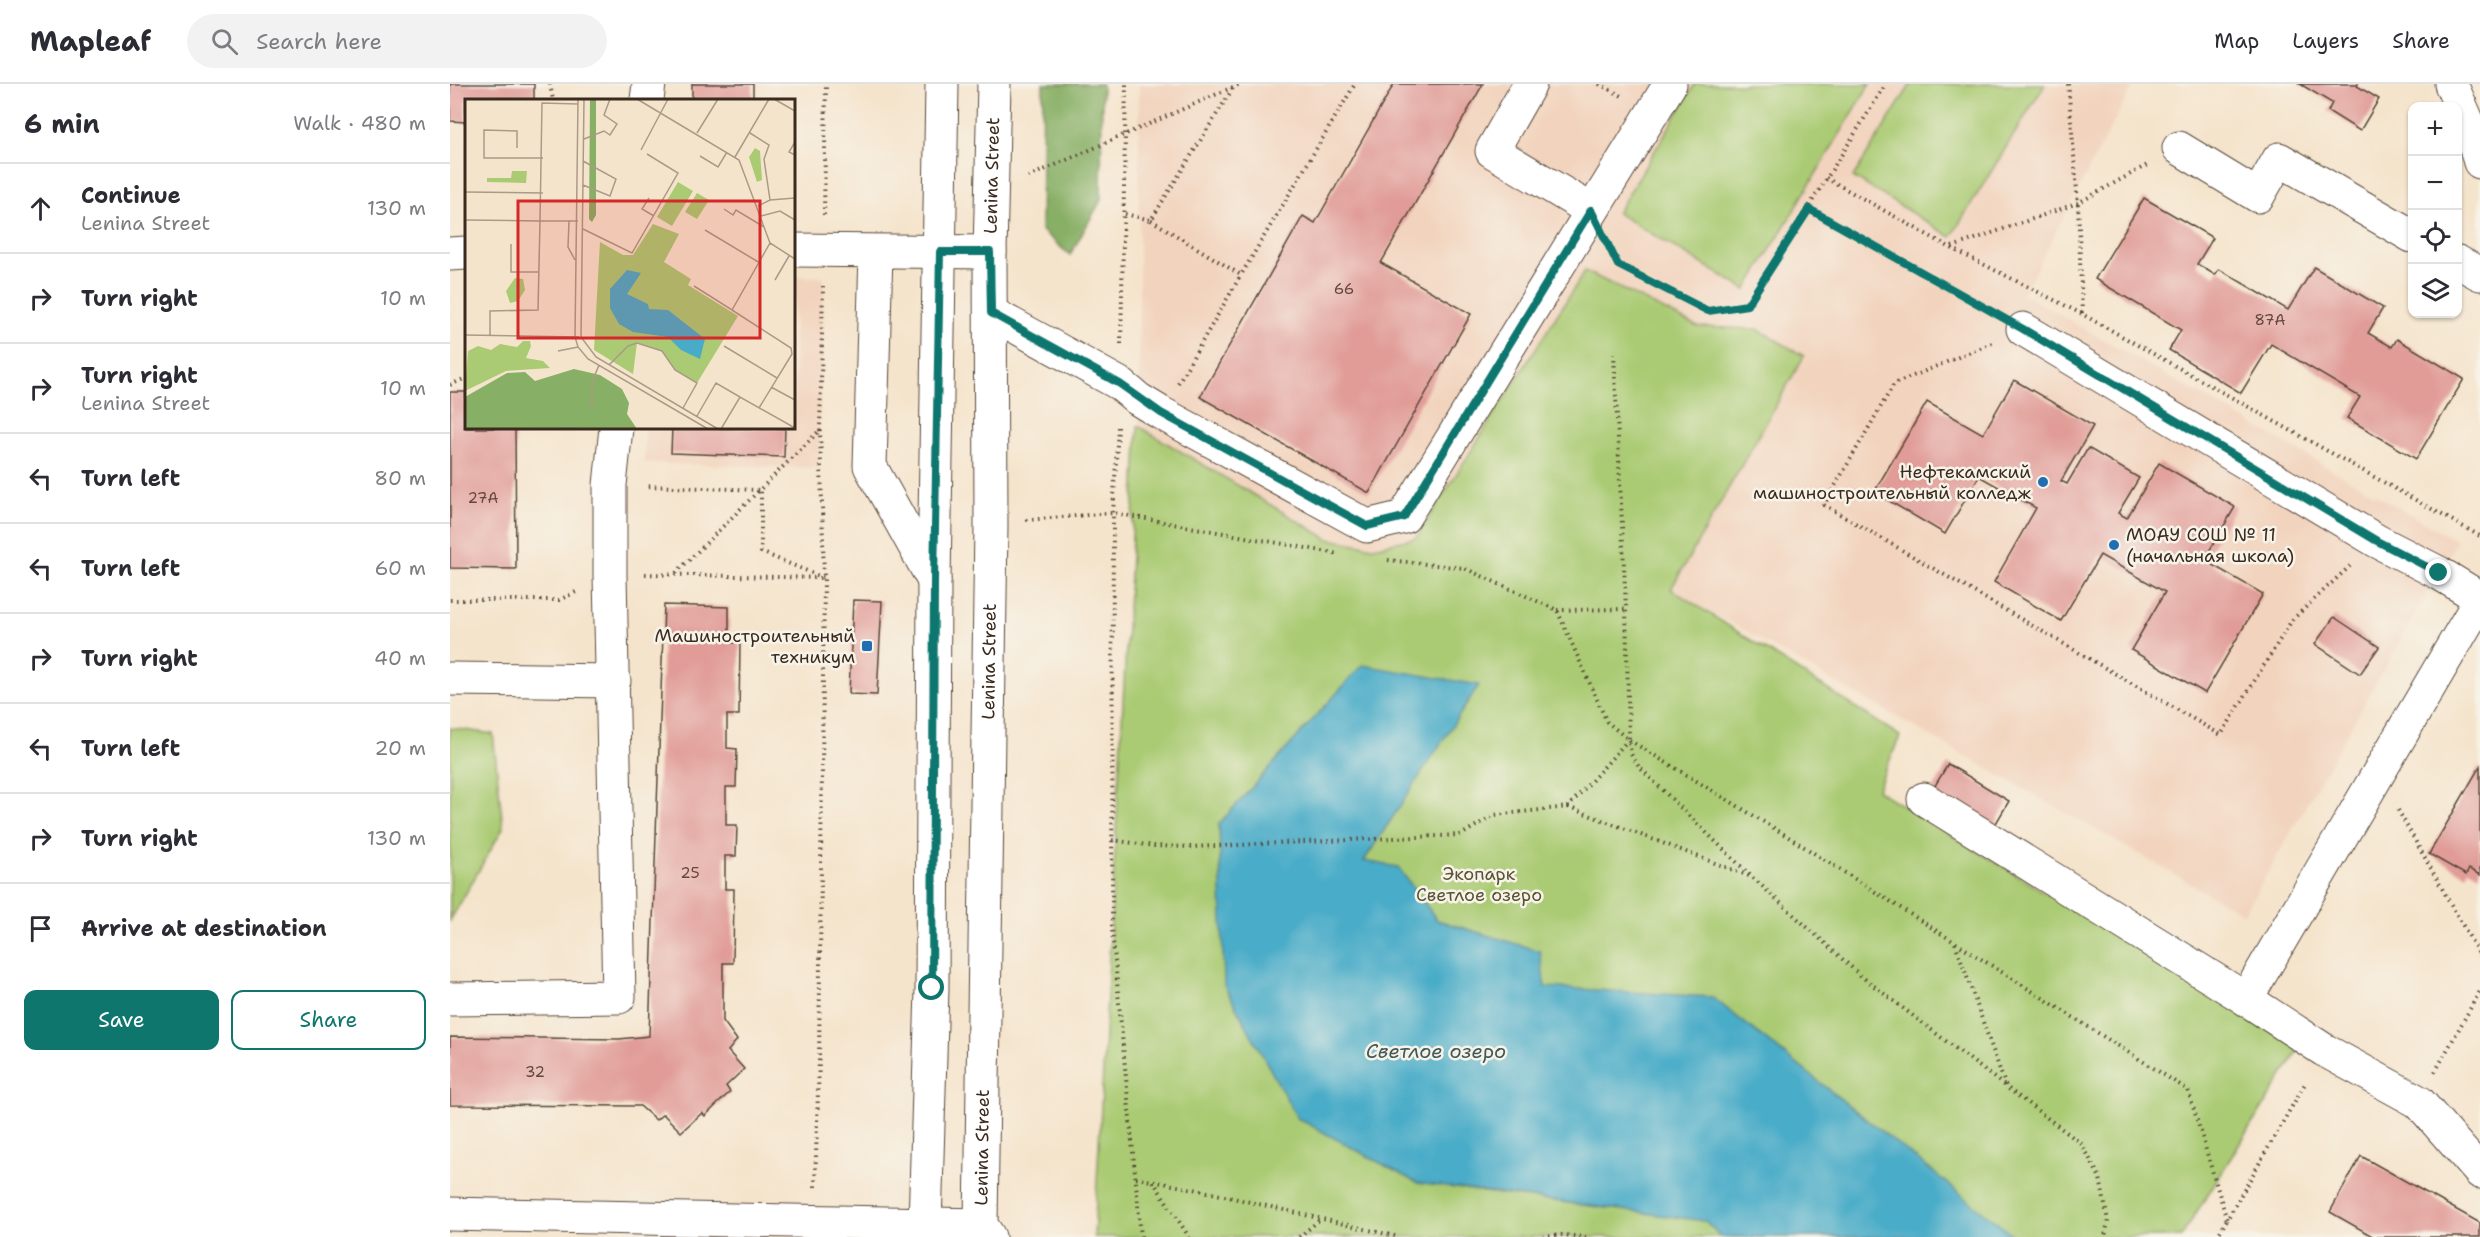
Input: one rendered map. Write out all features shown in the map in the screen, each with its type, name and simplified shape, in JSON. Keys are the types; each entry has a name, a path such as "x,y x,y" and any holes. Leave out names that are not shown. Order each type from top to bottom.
{"main road":[{"path":"647,99 649,84"},
{"path":"927,1231 932,988 934,581 942,84"},
{"name":"Lenina Street","path":"985,1231 991,525 990,252 994,84"},
{"path":"1530,84 1492,151 1591,210"},
{"path":"991,313 1120,384 1161,413 1367,526 1404,517 1670,84"},
{"path":"2451,84 2475,123 2480,162"},
{"path":"2179,148 2258,196 2279,159 2408,234"},
{"path":"808,250 990,252"},
{"path":"876,252 870,466 934,581"},
{"path":"450,254 465,253"},
{"path":"2462,264 2480,274"},
{"path":"2023,329 2377,541 2439,573 2480,599 2246,999"},
{"path":"450,999 620,997 610,575 610,485 616,429"},
{"path":"450,679 614,681"},
{"path":"1924,799 2324,1050 2419,1102 2480,1172"},
{"path":"450,1214 700,1227 816,1220 927,1231 985,1231"}],"path":[{"path":"550,84 553,99"},
{"path":"816,1220 824,578 820,430 808,250 826,84"},
{"path":"1126,84 1120,384 1113,513 1112,928 1141,1237"},
{"path":"991,193 1240,84"},
{"path":"1161,413 1355,84"},
{"path":"1591,210 1618,265 1708,311 1747,305 1886,84"},
{"path":"2068,84 2078,203 2082,314"},
{"path":"1151,220 1234,85"},
{"path":"1951,248 2078,203 2179,148"},
{"path":"1826,178 1951,248 2082,314 2480,536"},
{"path":"1809,209 2023,329"},
{"path":"1125,214 1151,220 1241,275"},
{"path":"2023,329 1894,384 1824,505 2221,735 2292,620 2377,541"},
{"path":"1614,353 1631,754 1639,767 1752,877 1861,976 2082,1144 2100,1178 2108,1221 2105,1237"},
{"path":"450,385 465,378"},
{"path":"676,573 820,430"},
{"path":"610,485 761,490"},
{"path":"761,490 761,552 824,578"},
{"path":"991,525 1113,513 1340,554"},
{"path":"1385,560 1464,568 1557,610 1626,609"},
{"path":"450,600 559,600 610,575 676,573 824,578"},
{"path":"1557,610 1608,722 1629,740 1797,842 2188,1090 2227,1220"},
{"path":"1568,807 1629,740"},
{"path":"2378,774 2480,956"},
{"path":"1112,840 1154,846 1192,847 1461,835 1494,815 1568,807 1752,877"},
{"path":"1954,942 2006,1087"},
{"path":"2419,1102 2480,992"},
{"path":"2217,1237 2324,1050"},
{"path":"1136,1178 1399,1237"},
{"path":"1152,1181 1189,1237"},
{"path":"1299,1237 1322,1218"},
{"path":"1544,1237 1561,1235 1586,1237"}],"shaded area":[{"name":"Нефтекамский машиностроительный колледж","path":"1139,84 2134,84 2023,294 2457,541 2244,914 1671,589 1804,356 1757,329 1698,327 1585,271 1417,538 1373,547 1328,539 1139,426"},
{"path":"795,276 824,277 818,468 644,463 645,429 795,429"}],"green space":[{"path":"1043,84 1102,84 1101,200 1070,255 1041,230"},
{"path":"1695,84 1870,84 1746,290 1617,213"},
{"path":"1911,84 2045,84 1951,237 1853,177"},
{"name":"Экопарк Светлое озеро","path":"1585,271 1698,327 1757,329 1804,356 1671,589 1900,736 1877,790 2300,1048 2181,1237 1094,1237 1138,426 1328,539 1373,547 1416,538"},
{"path":"450,728 493,734 503,828 450,921"}],"water":[{"name":"Светлое озеро","path":"1362,665 1479,685 1364,861 1398,867 1437,920 1540,951 1545,987 1712,997 2015,1237 1721,1237 1705,1221 1417,1183 1297,1118 1224,985 1219,824"}],"building":[{"path":"450,84 534,84 534,99 465,99 465,122 450,121"},
{"path":"692,84 753,84 753,99 692,99"},
{"path":"1394,84 1483,84 1381,263 1471,314 1369,493 1200,397 1303,216 1315,223"},
{"path":"2300,84 2358,84 2357,86 2379,99 2360,131 2328,111 2332,103"},
{"path":"2144,198 2213,238 2197,264 2215,275 2219,269 2288,310 2314,267 2383,308 2368,333 2392,347 2397,339 2464,379 2416,459 2347,418 2360,397 2271,344 2241,393 2169,350 2181,330 2095,279"},
{"name":"МОАУ СОШ № 11 (начальная школа)","path":"2014,380 2093,426 2061,481 2067,484 2088,448 2139,478 2118,513 2127,518 2159,463 2235,507 2204,560 2263,594 2205,693 2131,650 2165,592 2100,555 2061,621 1994,582 2036,508 1979,476 1945,534 1874,492 1927,402 1983,434"},
{"path":"450,392 465,392 465,429 515,429 516,569 450,568"},
{"path":"672,429 785,429 784,457 671,453"},
{"path":"853,600 882,601 877,695 849,694"},
{"path":"664,605 729,607 729,643 740,643 739,715 727,715 727,748 737,749 736,787 726,787 726,825 737,825 736,856 725,856 725,889 734,889 733,963 723,963 723,1021 737,1040 728,1051 744,1069 726,1086 730,1092 705,1116 702,1113 681,1132 663,1114 656,1120 640,1106 450,1105 450,1037 619,1039 649,1036"},
{"path":"2334,617 2379,647 2360,674 2315,644"},
{"path":"1948,764 2009,801 1988,837 1927,799"},
{"path":"2480,766 2480,875 2469,869 2466,875 2429,854"},
{"path":"2361,1156 2480,1223 2480,1237 2374,1237 2330,1212"}],"place":[{"name":"Нефтекамский машиностроительный колледж","path":"2043,482"},
{"name":"МОАУ СОШ № 11 (начальная школа)","path":"2114,545"},
{"name":"Машиностроительный техникум","path":"867,646"}],"route":[{"path":"932,988 934,581 940,252 990,252 991,313 1120,384 1138,399 1161,413 1367,526 1404,517 1591,210 1618,265 1708,311 1747,305 1809,209 2023,329 2377,541 2439,573"}]}
